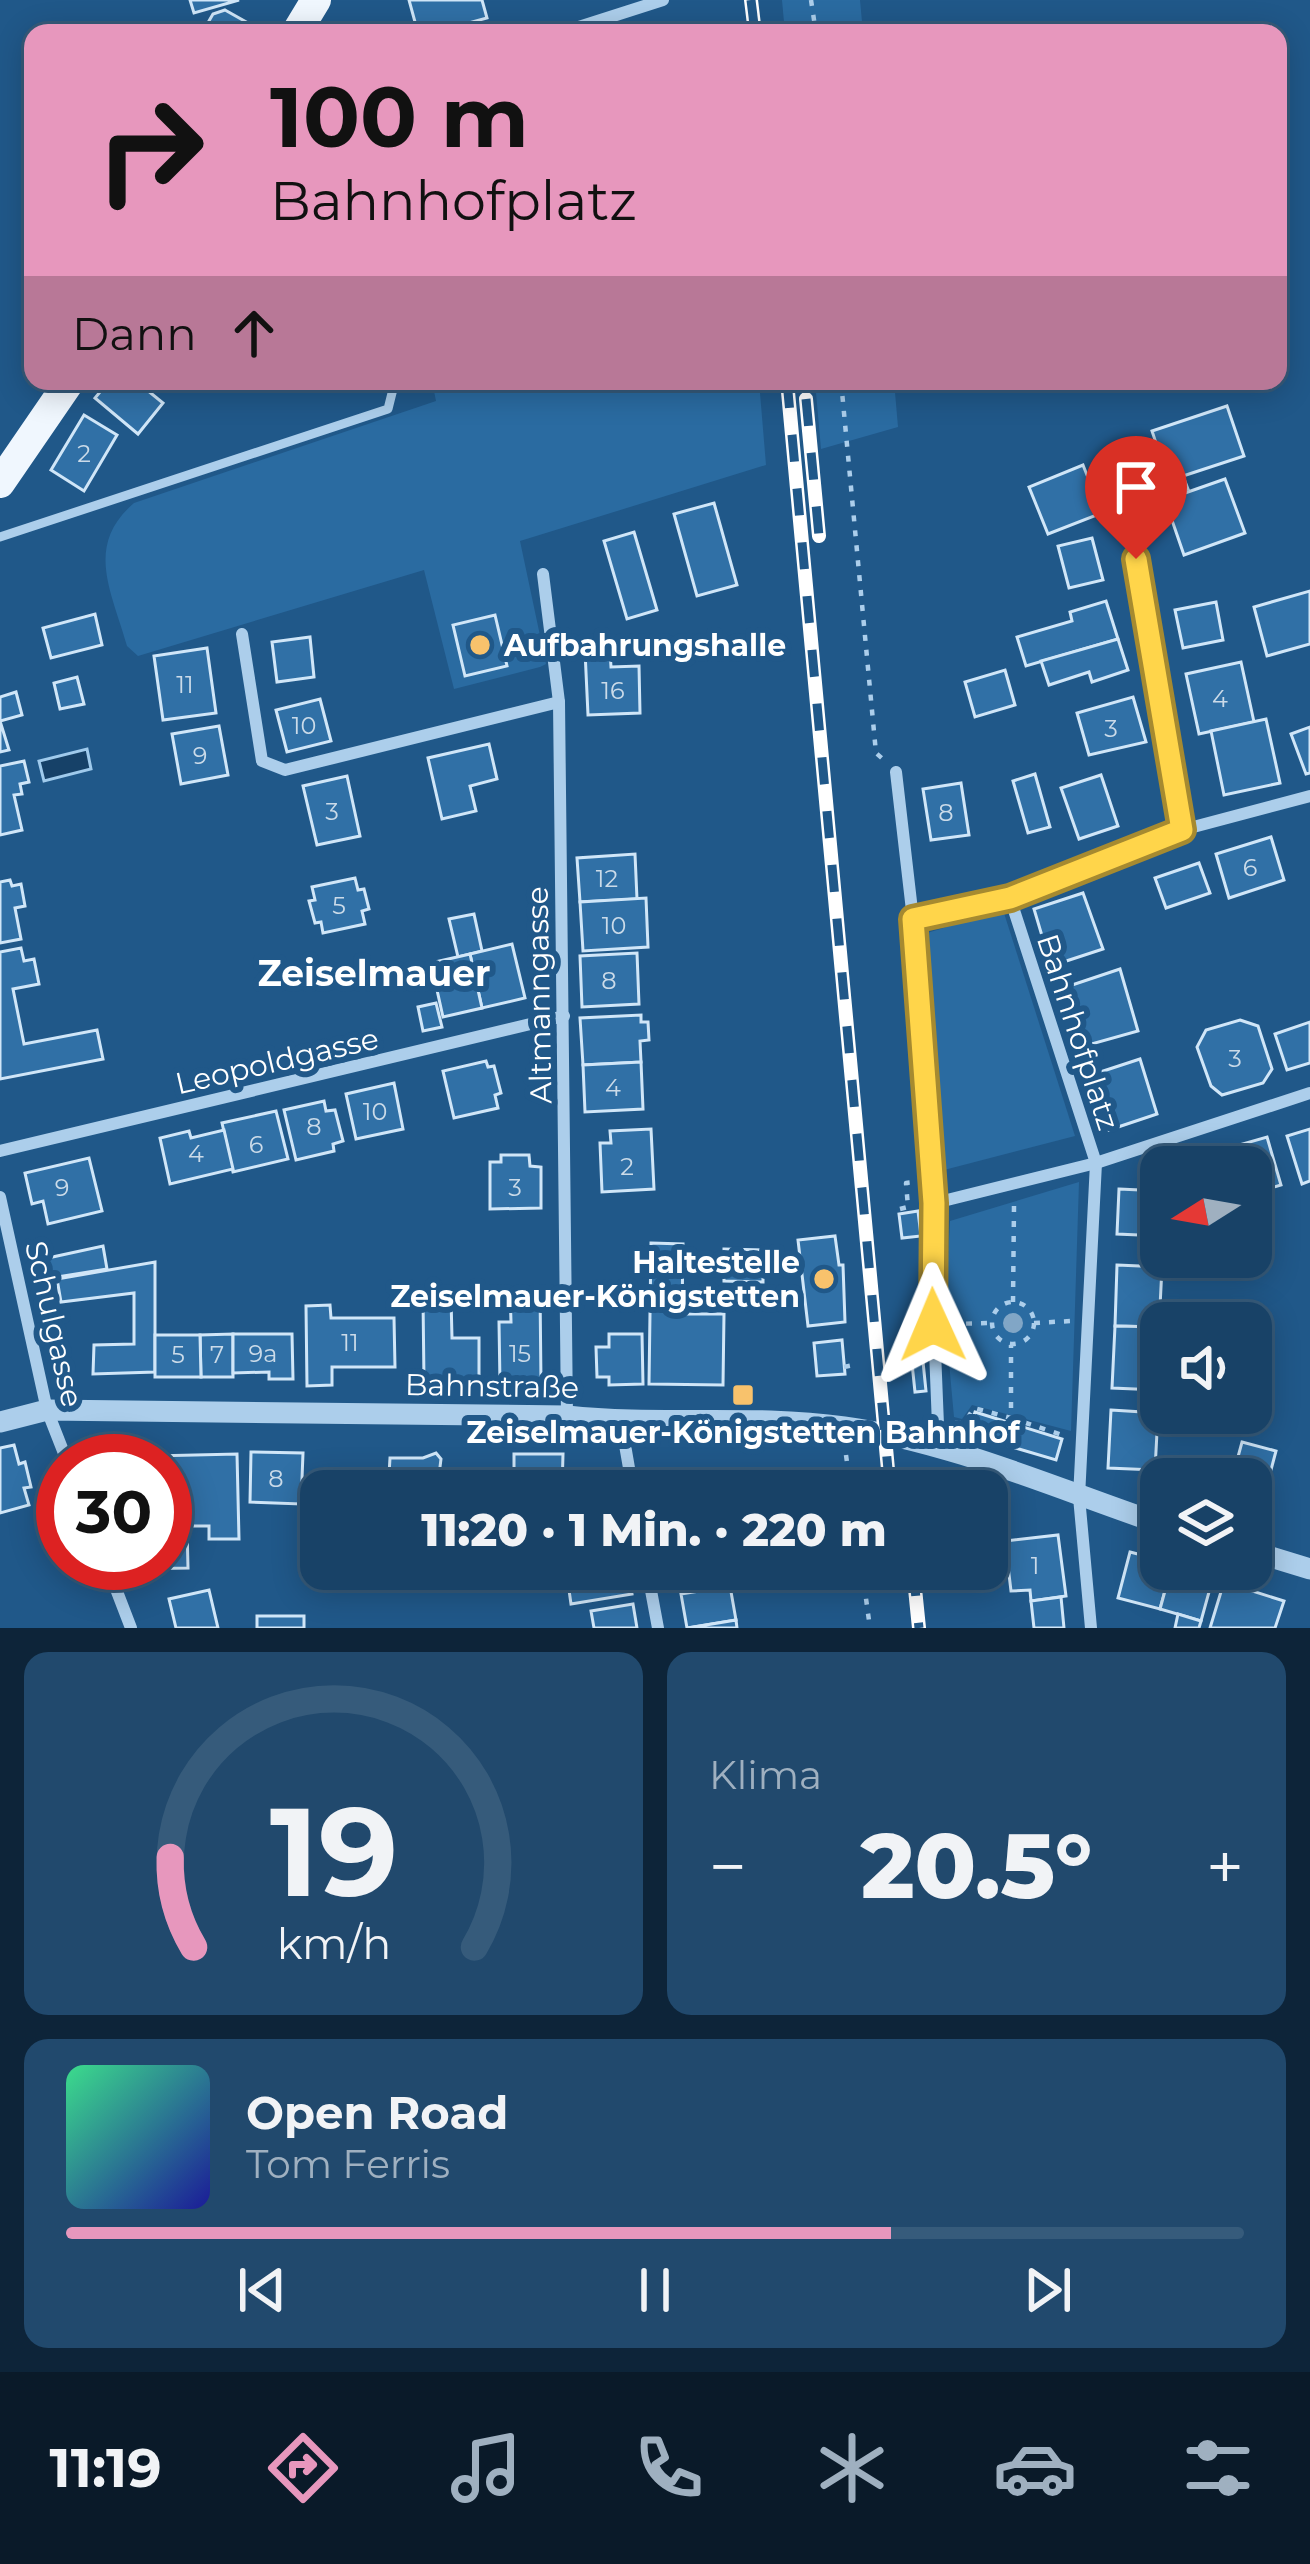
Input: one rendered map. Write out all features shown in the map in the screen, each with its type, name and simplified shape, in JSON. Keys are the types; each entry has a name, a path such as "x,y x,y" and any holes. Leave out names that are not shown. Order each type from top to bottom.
{"main road":[{"path":"0,483 64,390"}],"street":[{"path":"588,24 663,0"},
{"path":"1120,469 1182,830"},
{"name":"Altmanngasse","path":"543,574 559,702 567,1416"},
{"path":"242,634 262,761 285,770 559,702"},
{"path":"896,772 913,919 934,1203 939,1450"},
{"path":"913,919 1010,898 1182,830 1310,796"},
{"name":"Bahnhofplatz","path":"1010,898 1096,1163 1079,1497 1091,1628"},
{"name":"Leopoldgasse","path":"0,1151 564,1016"},
{"path":"934,1203 1096,1163 1310,1094"},
{"name":"Schulgasse","path":"0,1197 56,1434"},
{"name":"Bahnstraße","path":"0,1422 47,1410 567,1416 621,1422 842,1426 979,1462 1140,1517"},
{"path":"621,1422 629,1470"},
{"path":"1272,1557 1310,1569"},
{"path":"116,1590 131,1628"},
{"path":"651,1590 658,1628"}],"lane":[{"path":"0,537 388,409 393,390"}],"path":[{"path":"842,390 876,753 896,772"},
{"path":"900,1209 908,1207 906,1183"},
{"path":"1013,1302 1014,1184"},
{"path":"1013,1302 1026,1307 1034,1323 1029,1337 1012,1345 995,1335 991,1323 996,1310 1013,1302"},
{"path":"1034,1323 1088,1321"},
{"path":"933,1325 991,1323"},
{"path":"1011,1418 1012,1345"},
{"path":"844,1367 854,1365"},
{"path":"938,1425 965,1422 974,1408 1082,1443"},
{"path":"842,1426 848,1470"},
{"path":"865,1590 870,1628"}],"shaded area":[{"path":"782,0 860,0 862,24 784,24"},
{"path":"434,390 760,390 766,465 520,541 546,664 540,667 454,689 424,570 138,656 127,646 109,588 106,553 119,519 134,503 436,401"},
{"path":"816,390 895,390 898,427 821,449"},
{"path":"87,749 91,769 44,781 39,761"},
{"path":"1003,910 1075,1136 944,1170 927,933"},
{"path":"1079,1182 1071,1431 972,1405 962,1419 954,1417 945,1318 950,1221"}],"building":[{"path":"190,0 239,0 194,13"},
{"path":"409,0 482,0 487,18 465,24 416,24"},
{"path":"225,10 250,24 207,24 213,14"},
{"path":"102,390 147,390 163,403 138,434 95,398"},
{"path":"1227,406 1244,456 1183,476 1188,489 1156,499 1141,454 1158,449 1152,431"},
{"path":"84,415 117,435 84,491 51,470"},
{"path":"1083,465 1102,513 1048,534 1029,487"},
{"path":"1225,479 1245,533 1184,555 1165,500"},
{"path":"714,503 737,585 697,596 674,514"},
{"path":"634,532 657,610 627,619 604,541"},
{"path":"1092,538 1103,580 1069,588 1058,546"},
{"path":"1310,591 1310,644 1267,656 1254,607"},
{"path":"1106,601 1118,639 1026,666 1017,637 1072,621 1070,612"},
{"path":"1216,602 1223,640 1183,648 1175,610"},
{"path":"95,614 102,645 51,658 43,628"},
{"name":"Aufbahrungshalle","path":"495,615 507,666 465,676 453,625"},
{"path":"310,637 314,677 277,682 272,642"},
{"path":"1118,639 1128,670 1092,682 1089,672 1049,685 1041,661"},
{"path":"207,648 216,713 163,720 154,656"},
{"path":"610,650 611,667 639,666 640,713 588,715 585,651"},
{"path":"1241,662 1254,722 1199,734 1186,674"},
{"path":"1005,670 1015,705 975,717 965,682"},
{"path":"77,677 84,704 60,709 54,683"},
{"path":"16,692 22,715 0,721 0,697"},
{"path":"1133,697 1146,742 1089,755 1077,713"},
{"path":"320,699 331,741 287,752 276,710"},
{"path":"1266,719 1280,783 1224,795 1211,731"},
{"path":"0,721 9,750 0,752"},
{"path":"219,726 228,775 181,784 172,734"},
{"path":"1310,727 1310,773 1306,774 1291,734"},
{"path":"489,744 497,779 470,786 476,811 442,819 428,758"},
{"path":"24,761 29,782 20,784 22,794 14,795 22,830 0,835 0,766"},
{"path":"1035,774 1050,827 1028,833 1013,781"},
{"path":"1101,775 1118,826 1079,839 1061,788"},
{"path":"347,776 360,836 317,845 303,786"},
{"path":"961,783 969,835 931,840 923,789"},
{"path":"1271,837 1284,880 1229,898 1216,854"},
{"path":"635,854 637,899 580,902 577,858"},
{"path":"1199,863 1210,893 1166,908 1155,878"},
{"path":"355,878 358,890 364,889 369,909 362,911 365,924 323,933 309,901 315,900 312,887"},
{"path":"10,880 12,886 21,884 25,906 15,908 21,939 0,943 0,882"},
{"path":"1083,893 1103,949 1051,966 1034,909"},
{"path":"646,898 648,947 583,951 580,902"},
{"path":"474,914 482,951 458,957 449,919"},
{"path":"512,944 525,998 482,1008 470,954"},
{"path":"21,948 24,961 34,959 39,984 13,989 24,1044 97,1030 103,1059 0,1079 0,952"},
{"path":"637,953 639,1004 582,1007 580,956"},
{"path":"470,954 482,1008 443,1017 431,963"},
{"path":"1120,969 1138,1031 1081,1047 1063,988"},
{"path":"436,1003 442,1027 423,1031 418,1007"},
{"path":"641,1015 641,1022 648,1022 649,1040 640,1041 641,1062 583,1065 580,1018"},
{"path":"1240,1020 1258,1026 1272,1069 1263,1083 1222,1095 1211,1086 1197,1047 1206,1030"},
{"path":"1310,1022 1310,1063 1287,1070 1275,1034"},
{"path":"1140,1059 1157,1114 1109,1130 1091,1075"},
{"path":"486,1061 488,1067 494,1066 501,1093 495,1095 498,1108 454,1118 443,1071"},
{"path":"641,1062 643,1109 585,1112 583,1065"},
{"path":"394,1083 403,1129 356,1139 346,1094"},
{"path":"324,1101 326,1111 335,1110 343,1141 333,1144 334,1151 296,1160 284,1110"},
{"path":"276,1111 288,1159 233,1172 222,1123"},
{"path":"651,1129 654,1189 602,1192 600,1143 611,1143 610,1131"},
{"path":"1310,1129 1310,1181 1302,1184 1287,1136"},
{"path":"224,1130 233,1169 170,1184 160,1138 189,1131 191,1138"},
{"path":"1267,1137 1270,1146 1236,1146"},
{"path":"1272,1154 1281,1185 1272,1188"},
{"path":"501,1155 529,1155 530,1166 541,1167 541,1208 490,1209 490,1162 501,1162"},
{"path":"89,1158 102,1211 48,1224 43,1201 32,1204 25,1173"},
{"path":"1119,1189 1140,1190 1140,1235 1117,1234"},
{"path":"918,1211 921,1236 902,1238 899,1214"},
{"name":"Haltestelle Zeiselmauer-Königstetten","path":"835,1236 839,1265 843,1265 845,1322 808,1326 798,1240"},
{"path":"651,1243 683,1244 682,1314 724,1314 723,1385 649,1384"},
{"path":"103,1246 107,1269 51,1278 48,1258"},
{"path":"724,1249 763,1250 763,1282 724,1281"},
{"path":"155,1262 155,1372 93,1374 94,1345 134,1344 134,1293 61,1302 57,1279"},
{"path":"1117,1265 1140,1266 1140,1278 1161,1278 1160,1302 1140,1302 1140,1327 1115,1326"},
{"path":"510,1290 540,1290 541,1383 500,1384 499,1322 511,1322"},
{"path":"451,1298 452,1338 479,1338 479,1380 424,1381 423,1299"},
{"path":"330,1305 331,1318 394,1318 395,1367 332,1367 332,1385 307,1386 306,1306"},
{"path":"1115,1326 1140,1327 1140,1389 1112,1388"},
{"path":"233,1334 233,1377 201,1377 200,1335"},
{"path":"233,1334 292,1334 293,1379 269,1379 269,1372 233,1373"},
{"path":"609,1334 642,1334 643,1384 609,1385 609,1377 597,1377 596,1347 609,1347"},
{"path":"155,1335 200,1335 201,1377 155,1377"},
{"path":"842,1340 845,1374 817,1376 814,1343"},
{"path":"922,1352 926,1391 915,1392 911,1354"},
{"path":"1111,1410 1140,1412 1140,1434 1157,1434 1156,1458 1140,1458 1140,1469 1108,1468"},
{"path":"975,1412 1062,1439 1056,1460 968,1434"},
{"path":"1242,1442 1276,1451 1272,1466 1272,1458 1238,1458"},
{"path":"14,1445 19,1464 25,1462 31,1487 24,1488 29,1505 0,1513 0,1448"},
{"path":"251,1452 303,1453 300,1504 250,1502"},
{"path":"436,1453 441,1459 440,1470 389,1470 390,1458"},
{"path":"237,1454 239,1539 209,1539 209,1526 192,1526 192,1455"},
{"path":"514,1454 563,1454 563,1470 514,1470"},
{"path":"1058,1535 1066,1596 1031,1601 1030,1590 1011,1591 1008,1541"},
{"path":"1130,1552 1140,1555 1140,1590 1165,1590 1160,1609 1118,1598"},
{"path":"209,1590 218,1628 176,1628 169,1599"},
{"path":"569,1590 631,1590 632,1594 571,1604"},
{"path":"731,1590 736,1620 687,1628 681,1594"},
{"path":"1165,1590 1210,1590 1201,1621 1160,1609"},
{"path":"1222,1590 1249,1590 1284,1601 1275,1628 1210,1628"},
{"path":"1061,1597 1064,1628 1034,1628 1031,1601"},
{"path":"633,1604 637,1628 594,1628 591,1611"},
{"path":"1178,1614 1201,1621 1199,1628 1175,1628"},
{"path":"257,1616 304,1616 304,1628 257,1628"},
{"path":"736,1620 737,1628 688,1628"}],"railway":[{"path":"751,0 754,24"},
{"path":"788,390 888,1470"},
{"path":"806,399 819,536"},
{"path":"915,1590 919,1628"}],"place":[{"name":"Aufbahrungshalle","path":"480,645"},
{"name":"Haltestelle Zeiselmauer-Königstetten","path":"824,1279"},
{"name":"Zeiselmauer-Königstetten Bahnhof","path":"743,1395"}],"district":[{"name":"Zeiselmauer","path":"374,973"}],"route":[{"path":"933,1325 934,1203 913,919 1010,898 1182,830 1136,559"}]}
